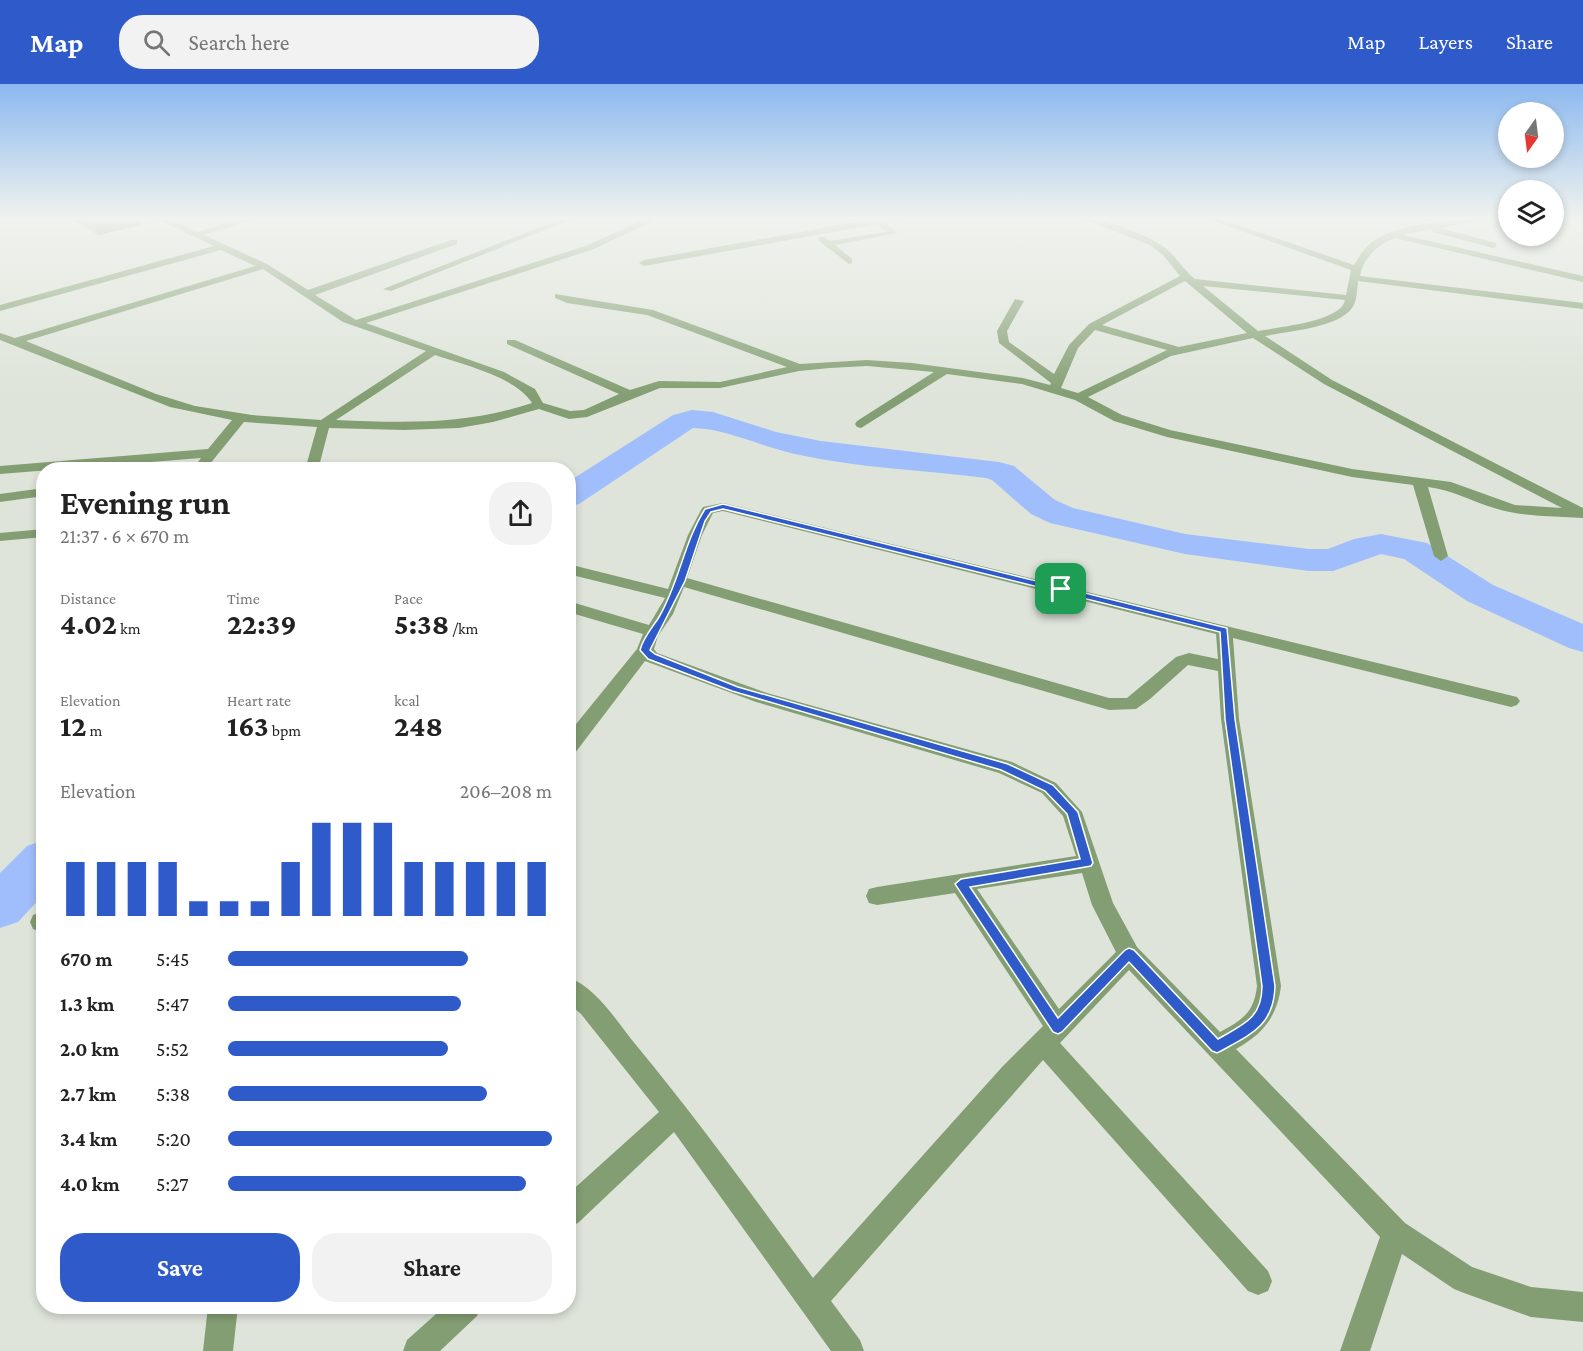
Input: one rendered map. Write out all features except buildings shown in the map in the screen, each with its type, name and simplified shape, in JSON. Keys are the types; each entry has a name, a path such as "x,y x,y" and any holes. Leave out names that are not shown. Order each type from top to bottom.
{"street":[{"path":"0,308 114,277"},
{"path":"16,342 228,277"},
{"path":"281,277 357,323 500,374 531,392 538,405"},
{"path":"307,294 355,277"},
{"path":"388,289 419,277"},
{"path":"357,323 498,277"},
{"path":"1187,277 1256,335 1328,382 1583,514"},
{"path":"1079,397 1178,350 1326,321 1341,314 1349,306 1354,277"},
{"path":"1377,277 1583,306"},
{"path":"1055,386 1071,346 1093,326 1189,280 1351,298"},
{"path":"559,296 571,301 649,312 799,368"},
{"path":"1019,301 1002,332 1004,344 1055,386"},
{"path":"1093,326 1178,350"},
{"path":"0,336 175,404 241,417 376,426 474,422 503,417 538,405 568,415 587,413 628,393 659,384 731,383 799,368 867,363 993,375 1055,386 1118,418 1167,433 1352,472 1451,486 1515,509 1583,514"},
{"path":"511,342 628,393"},
{"path":"313,462 324,423 434,351"},
{"path":"861,424 946,370"},
{"path":"205,462 241,417"},
{"path":"100,462 212,453"},
{"path":"0,470 36,467"},
{"path":"1419,481 1440,556"},
{"path":"0,498 36,493"},
{"path":"576,738 645,650 652,632 664,616 677,588 701,521 708,510 723,507 1511,701"},
{"path":"0,537 36,534"},
{"path":"576,570 677,588 1109,704 1130,704 1144,695 1182,661 1190,659 1227,667"},
{"path":"576,608 652,632"},
{"path":"1217,1047 1260,1018 1268,1003 1269,986 1230,719 1224,630"},
{"path":"645,650 651,657 735,689 1005,767 1049,788 1072,812 1102,905 1129,954 1395,1233 1464,1279 1531,1302 1583,1307"},
{"path":"877,896 1087,863"},
{"path":"961,884 1051,1035 1258,1281"},
{"path":"812,1301 1051,1035 1129,954"},
{"path":"576,995 596,1013 676,1113 849,1351"},
{"path":"576,1206 676,1113"},
{"path":"1355,1351 1395,1233"},
{"path":"218,1351 222,1314"},
{"path":"418,1351 457,1314"}],"waterway":[{"path":"576,492 683,421 702,419 766,438 821,450 988,469 1003,473 1043,507 1062,516 1185,544 1309,560 1333,560 1366,546 1381,544 1415,550 1480,593 1583,639"},
{"path":"0,906 36,868"}],"route":[{"path":"723,507 735,508 1061,589 1224,630 1230,719 1269,986 1268,1003 1260,1018 1247,1029 1217,1047 1129,954 1058,1028 961,884 1087,863 1072,812 1049,788 1005,767 735,689 651,657 645,650 652,632 664,616 681,581 701,521 708,510 723,507"}]}
